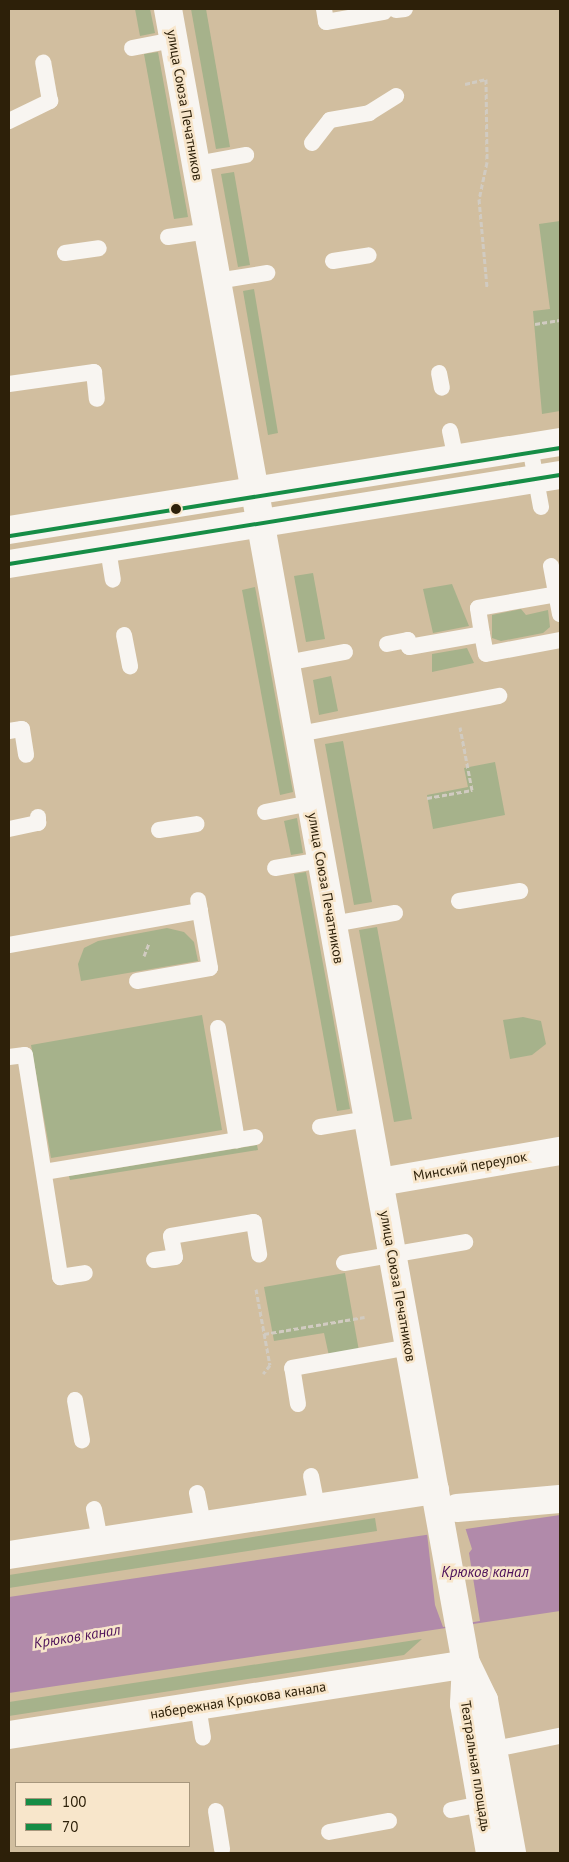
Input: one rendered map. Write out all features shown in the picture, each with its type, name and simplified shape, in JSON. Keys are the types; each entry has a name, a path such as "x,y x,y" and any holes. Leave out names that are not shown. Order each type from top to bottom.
{"street":[{"name":"улица Союза Печатников","path":"168,9 435,1490 450,1519 459,1624 466,1664"},
{"path":"9,530 255,493 560,442"},
{"path":"9,564 548,477"},
{"name":"Минский переулок","path":"380,1182 560,1151"},
{"path":"9,1555 435,1490"},
{"path":"450,1519 560,1499"},
{"name":"набережная Крюкова канала","path":"9,1735 466,1664"},
{"name":"Театральная площадь","path":"466,1664 464,1704 483,1751 512,1853"},
{"name":"Театральная площадь","path":"483,1751 482,1804 490,1853"}],"lane":[{"path":"324,9 326,22 395,10"},
{"path":"132,48 174,40"},
{"path":"9,122 50,101 43,62"},
{"path":"312,143 330,120 369,113 396,96"},
{"path":"196,164 246,155"},
{"path":"168,238 208,231"},
{"path":"65,253 99,248"},
{"path":"333,261 369,255"},
{"path":"217,282 267,273"},
{"path":"9,384 94,372 98,399"},
{"path":"450,430 456,460"},
{"path":"530,447 548,477 541,507"},
{"path":"108,548 114,580"},
{"path":"551,566 560,614"},
{"path":"557,594 478,608 486,654 560,640"},
{"path":"387,644 408,640 409,648 482,634"},
{"path":"124,635 130,666"},
{"path":"286,663 345,652"},
{"path":"299,734 499,696"},
{"path":"9,730 22,729 26,755"},
{"path":"265,812 311,803"},
{"path":"9,829 38,823 38,817"},
{"path":"159,830 197,824"},
{"path":"275,868 322,860"},
{"path":"460,901 520,891"},
{"path":"9,945 156,919 199,905 210,968 137,981"},
{"path":"333,924 395,913"},
{"path":"218,1028 237,1140"},
{"path":"9,1058 25,1055 60,1277 85,1273"},
{"path":"320,1127 368,1119"},
{"path":"44,1172 255,1137"},
{"path":"154,1260 175,1257 171,1236 254,1222 259,1255"},
{"path":"344,1264 465,1242"},
{"path":"298,1404 292,1368 410,1347"},
{"path":"75,1400 82,1440"},
{"path":"311,1476 317,1508"},
{"path":"197,1493 203,1525"},
{"path":"94,1509 100,1541"},
{"path":"198,1706 204,1738"},
{"path":"483,1751 559,1736"},
{"path":"451,1810 482,1804"},
{"path":"216,1811 222,1850"},
{"path":"329,1832 389,1821"}],"path":[{"path":"465,84 486,79 487,162 479,199 487,287"},
{"path":"535,324 560,320"},
{"path":"428,798 472,790 455,704"},
{"path":"137,981 156,919"},
{"path":"256,1289 270,1365 263,1374"},
{"path":"264,1334 365,1317"}],"green space":[{"path":"135,9 150,9 155,33 140,36"},
{"path":"191,9 206,9 230,147 216,149"},
{"path":"158,52 188,217 174,219 144,54"},
{"path":"234,172 250,265 238,267 221,174"},
{"path":"560,221 560,411 542,414 533,311 550,309 539,224"},
{"path":"254,289 278,433 268,435 243,291"},
{"path":"313,573 325,639 306,642 294,576"},
{"path":"452,584 469,626 433,633 423,589"},
{"path":"255,587 293,792 280,795 242,590"},
{"path":"521,609 526,615 548,610 550,627 543,633 501,641 492,638 492,615"},
{"path":"467,648 474,663 432,672 432,654"},
{"path":"331,676 338,711 319,715 313,680"},
{"path":"343,741 372,902 354,905 325,744"},
{"path":"495,762 505,815 433,829 427,795 468,787 464,768"},
{"path":"297,818 303,853 291,855 284,821"},
{"path":"306,872 350,1109 337,1111 294,874"},
{"path":"377,927 412,1119 394,1122 359,930"},
{"path":"167,928 184,932 194,942 198,961 81,981 78,964 84,948 98,941"},
{"path":"202,1015 222,1130 51,1158 31,1045"},
{"path":"523,1017 541,1021 546,1044 532,1055 510,1059 503,1020"},
{"path":"257,1145 258,1150 70,1180 69,1176"},
{"path":"345,1273 359,1351 329,1356 324,1333 274,1341 264,1287"},
{"path":"375,1518 377,1531 9,1588 9,1575"},
{"path":"422,1639 404,1655 9,1716 9,1702"}],"water":[{"name":"Крюков канал","path":"560,1515 560,1611 9,1693 9,1597"}],"pier":[{"path":"465,1527 472,1549 469,1553 480,1621 443,1627 435,1605 427,1533"}],"transit line":[{"name":"70","path":"10,536 560,448"},
{"name":"100","path":"9,564 560,475"}]}
